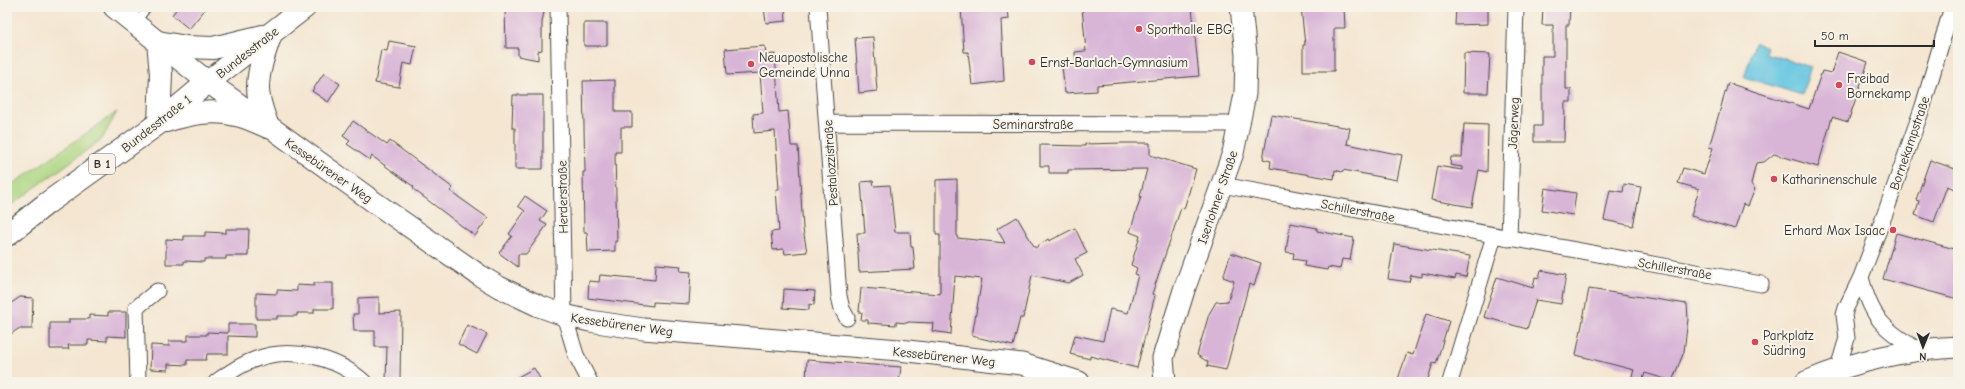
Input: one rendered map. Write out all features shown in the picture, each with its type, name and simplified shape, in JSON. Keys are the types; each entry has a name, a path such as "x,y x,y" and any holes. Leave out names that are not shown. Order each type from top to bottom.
{"main road":[{"name":"Kessebürener Weg","path":"114,7 208,82 268,127 479,275 499,287 539,306 564,315 590,321 643,329 899,350 1022,364 1079,382"},
{"name":"Bundesstraße","path":"208,82 306,7"},
{"name":"Iserlohner Straße","path":"1165,382 1163,358 1184,290 1233,153 1239,124 1245,94 1246,55 1241,7"},
{"path":"268,127 236,115 210,112 190,114 159,124 161,74 158,42 186,47 213,48 271,34"},
{"path":"268,127 260,103 258,88 263,60 271,34"},
{"name":"Bundesstraße 1","path":"7,235 46,204 159,124 208,82"},
{"path":"1806,382 1838,368 1875,358 1919,350 1958,347"}],"street":[{"name":"Herderstraße","path":"558,7 564,315 576,355 590,382"},
{"name":"Pestalozzistraße","path":"818,7 840,296 842,309 847,318"},
{"name":"Jägerweg","path":"1509,239 1516,7"},
{"name":"Bornekampstraße","path":"1838,368 1842,359 1847,338 1844,315 1846,308 1860,277 1923,106 1952,7"},
{"name":"Seminarstraße","path":"827,123 1239,124"},
{"name":"Schillerstraße","path":"1222,185 1509,239 1761,284"},
{"path":"1450,382 1494,236"},
{"path":"1860,277 1868,302 1877,318 1896,336 1919,350"},
{"path":"138,382 136,308 157,291"},
{"path":"219,381 238,368 258,358 297,354 326,360 350,372 364,382"}],"lane":[{"path":"135,24 148,7"}],"green space":[{"path":"117,112 102,139 7,208 7,188"}],"water":[{"path":"1755,43 1767,47 1765,53 1811,67 1802,95 1744,77"}],"building":[{"path":"178,7 207,7 189,29 172,15"},
{"path":"505,7 545,7 542,22 542,50 538,51 538,60 518,56 518,48 506,48"},
{"path":"764,7 785,7 786,21 766,23"},
{"path":"961,7 1008,7 1009,19 1001,20 1004,81 972,85 968,52 964,52"},
{"name":"Sporthalle EBG","path":"1082,7 1192,7 1199,76 1097,85 1097,91 1065,93 1062,66 1076,65 1075,52 1086,51"},
{"path":"1301,7 1344,7 1345,28 1334,28 1334,71 1303,71 1303,45 1305,45"},
{"path":"1456,7 1488,7 1488,24 1455,25"},
{"path":"1543,7 1570,7 1569,25 1566,25 1566,89 1571,89 1571,102 1565,102 1564,142 1534,142 1534,126 1542,126 1542,56 1553,56 1553,25 1542,25"},
{"path":"584,23 607,23 607,46 584,46"},
{"path":"873,37 877,91 859,93 855,38"},
{"path":"389,41 416,46 412,65 403,63 399,87 375,83 381,50 387,51"},
{"path":"765,46 766,55 775,54 779,112 788,111 791,146 798,146 803,229 807,252 785,254 784,249 773,250 771,232 779,231 776,189 779,189 775,131 754,133 753,114 763,113 760,73 727,75 725,49"},
{"path":"1838,52 1868,62 1848,122 1832,117 1818,167 1774,154 1764,162 1756,163 1751,184 1755,189 1748,206 1743,204 1735,229 1691,216 1699,189 1678,183 1683,168 1704,174 1713,148 1709,147 1728,83 1809,109 1822,71 1831,73"},
{"path":"1464,53 1490,54 1488,93 1463,93"},
{"path":"324,73 340,84 328,102 312,91"},
{"path":"615,80 615,112 632,112 632,127 621,127 621,152 615,152 617,241 615,241 615,251 588,252 587,232 584,232 583,172 585,172 583,81"},
{"path":"513,95 543,95 543,169 515,169 515,128 512,128"},
{"path":"1271,115 1350,128 1347,144 1402,155 1397,180 1343,170 1342,172 1335,170 1334,179 1270,168 1271,161 1263,159"},
{"path":"353,121 387,145 390,141 453,188 450,191 488,218 475,236 413,189 414,187 372,156 370,160 347,144 350,141 343,136"},
{"path":"1464,124 1488,125 1487,172 1479,170 1472,207 1431,200 1437,166 1462,170 1462,167 1450,165 1451,157 1462,157"},
{"path":"1150,143 1150,155 1196,169 1184,209 1181,208 1152,294 1155,295 1137,368 1090,356 1090,359 1070,354 1075,335 1103,341 1110,309 1128,313 1138,275 1135,274 1137,268 1131,265 1140,236 1130,232 1141,196 1147,169 1068,170 1068,173 1049,173 1049,166 1040,166 1040,145 1085,146 1085,144"},
{"path":"1930,160 1958,170 1955,189 1947,186 1934,222 1915,215 1919,201 1916,200"},
{"path":"957,179 957,238 1005,243 997,229 1017,217 1035,248 1048,239 1049,241 1075,228 1087,253 1075,259 1083,275 1069,283 1032,275 1023,318 1020,318 1013,346 972,336 982,279 955,276 951,334 932,331 933,323 896,322 896,325 868,323 868,320 861,320 862,312 859,312 861,288 940,294 940,235 936,235 936,180"},
{"path":"873,181 874,186 890,185 895,232 910,232 915,269 859,272 857,233 865,233 861,182"},
{"path":"1624,184 1641,187 1633,226 1604,220 1610,190 1623,192"},
{"path":"1545,188 1576,193 1573,215 1542,210"},
{"path":"525,196 547,211 540,221 547,225 526,254 518,254 518,267 499,253 512,236 509,234 525,211 518,206"},
{"path":"1290,223 1317,228 1317,231 1354,238 1350,260 1342,259 1340,269 1328,267 1327,270 1304,266 1305,261 1293,259 1294,253 1286,252"},
{"path":"226,229 249,229 248,256 226,256 226,259 204,259 204,262 184,261 184,264 166,264 166,239 184,240 184,236 205,236 205,232 226,233"},
{"path":"1896,233 1958,250 1958,299 1883,279"},
{"path":"1394,244 1470,256 1466,277 1456,275 1455,279 1422,273 1422,277 1411,275 1409,282 1388,279"},
{"path":"1231,253 1261,263 1254,286 1249,284 1226,370 1207,366 1208,362 1197,355 1209,314 1216,302 1228,301 1234,281 1223,277"},
{"path":"656,264 681,266 680,271 691,272 689,304 653,302 653,306 588,298 589,281 599,282 600,275 655,280"},
{"path":"1541,270 1566,275 1561,304 1536,300 1527,329 1484,317 1497,277 1533,288 1535,277 1539,278"},
{"path":"314,283 333,283 333,309 314,309 314,313 297,313 297,316 277,316 277,319 256,319 256,293 277,294 277,290 297,291 297,285 314,286"},
{"path":"784,289 815,291 814,305 809,304 809,310 783,308"},
{"path":"1589,289 1687,304 1688,319 1684,352 1672,381 1645,373 1642,382 1630,382 1634,370 1576,355"},
{"path":"20,297 33,298 32,329 18,329 7,337 7,306"},
{"path":"379,297 379,313 401,312 400,382 386,382 387,347 375,347 375,331 354,331 353,314 358,314 358,298"},
{"path":"108,312 126,312 126,337 107,336 107,341 88,340 88,345 68,345 69,349 50,349 50,323 69,323 69,319 89,319 89,315 108,316"},
{"path":"1426,314 1449,321 1436,364 1433,363 1427,382 1397,382 1407,353 1413,355"},
{"path":"228,324 255,324 255,337 228,336 228,354 207,354 206,360 187,360 187,365 168,364 168,370 150,369 151,345 169,346 169,341 188,341 188,335 207,335 207,332 228,333"},
{"path":"467,325 487,334 477,354 458,344"},
{"path":"807,360 901,367 899,382 806,382"},
{"path":"534,368 542,382 509,382"}],"place":[{"name":"Sporthalle EBG","path":"1139,29"},
{"name":"Ernst-Barlach-Gymnasium","path":"1032,62"},
{"name":"Neuapostolische Gemeinde Unna","path":"751,64"},
{"name":"Freibad Bornekamp","path":"1839,85"},
{"name":"Katharinenschule","path":"1774,179"},
{"name":"Erhard Max Isaac","path":"1893,230"},
{"name":"Parkplatz Südring","path":"1755,342"}]}
